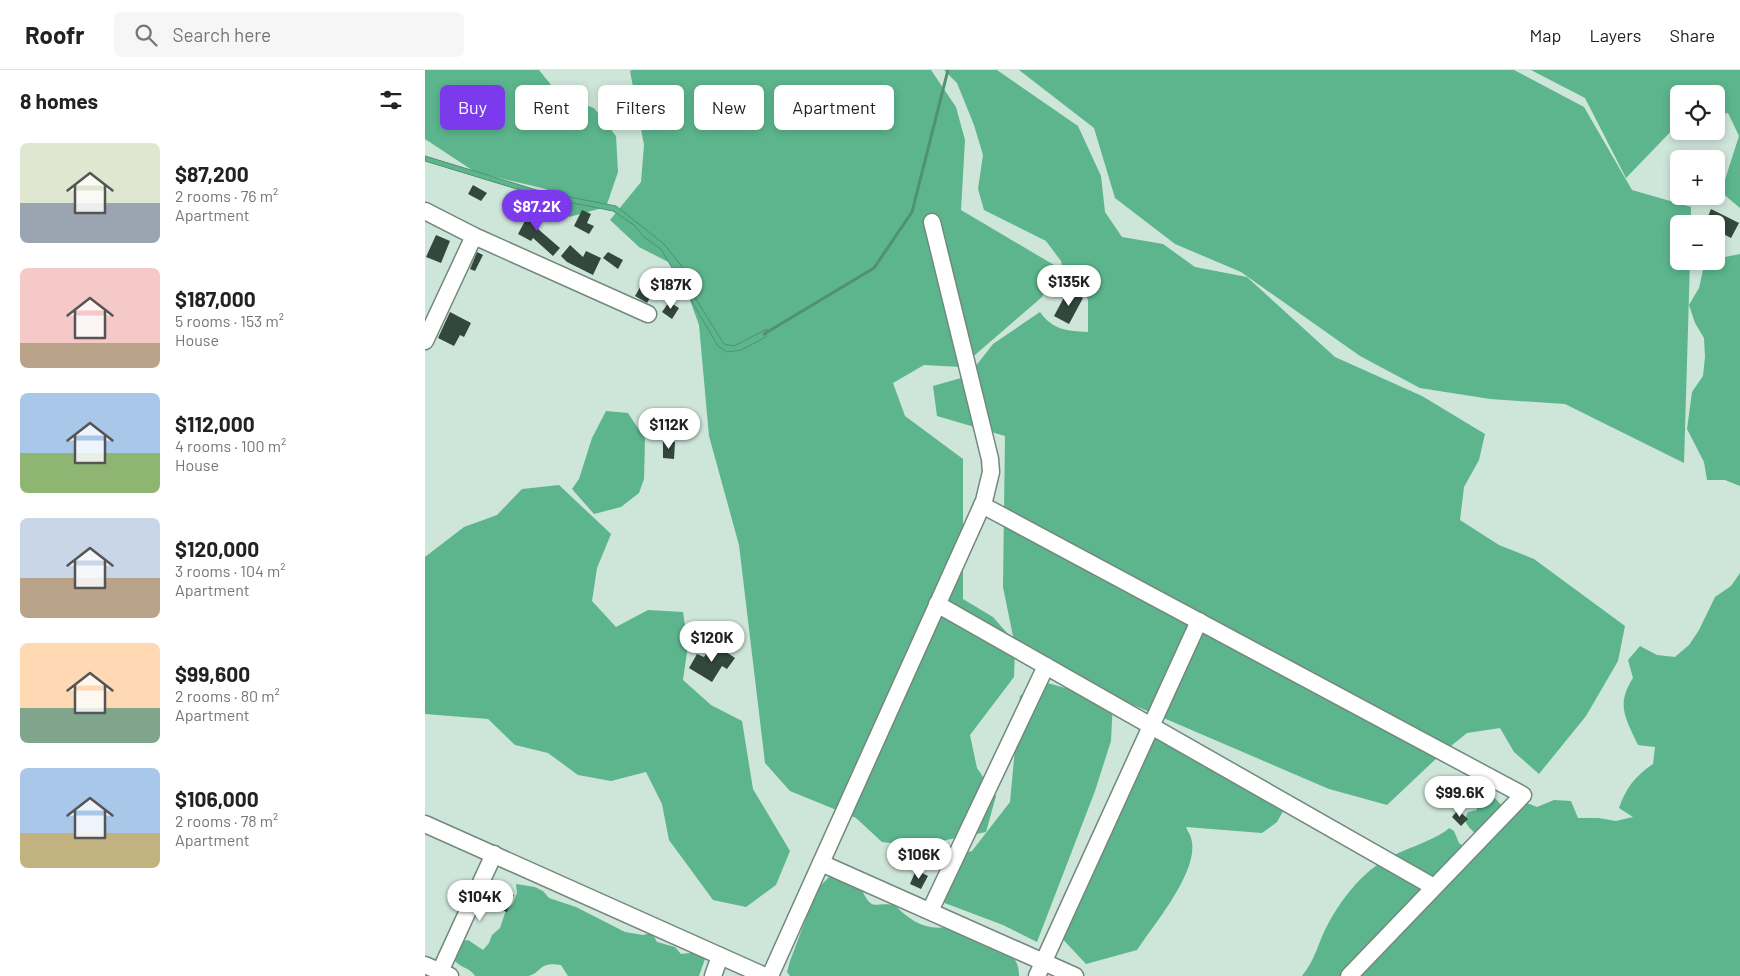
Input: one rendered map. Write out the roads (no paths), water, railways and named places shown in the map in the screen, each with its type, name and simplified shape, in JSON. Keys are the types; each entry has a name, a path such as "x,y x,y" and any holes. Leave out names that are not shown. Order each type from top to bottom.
{"street":[{"path":"425,211 473,236 648,314"},
{"path":"770,976 982,505 991,472 990,459 932,222"},
{"path":"425,341 473,236"},
{"path":"982,505 1523,795 1349,976"},
{"path":"937,604 1434,887"},
{"path":"1040,969 1199,621"},
{"path":"929,911 1046,666"},
{"path":"425,824 765,976"},
{"path":"425,965 443,974 494,854"},
{"path":"821,863 929,911 1040,969 1075,976"},
{"path":"713,976 720,956"}],"waterway":[{"path":"764,334 874,268 912,212 948,70"}]}
